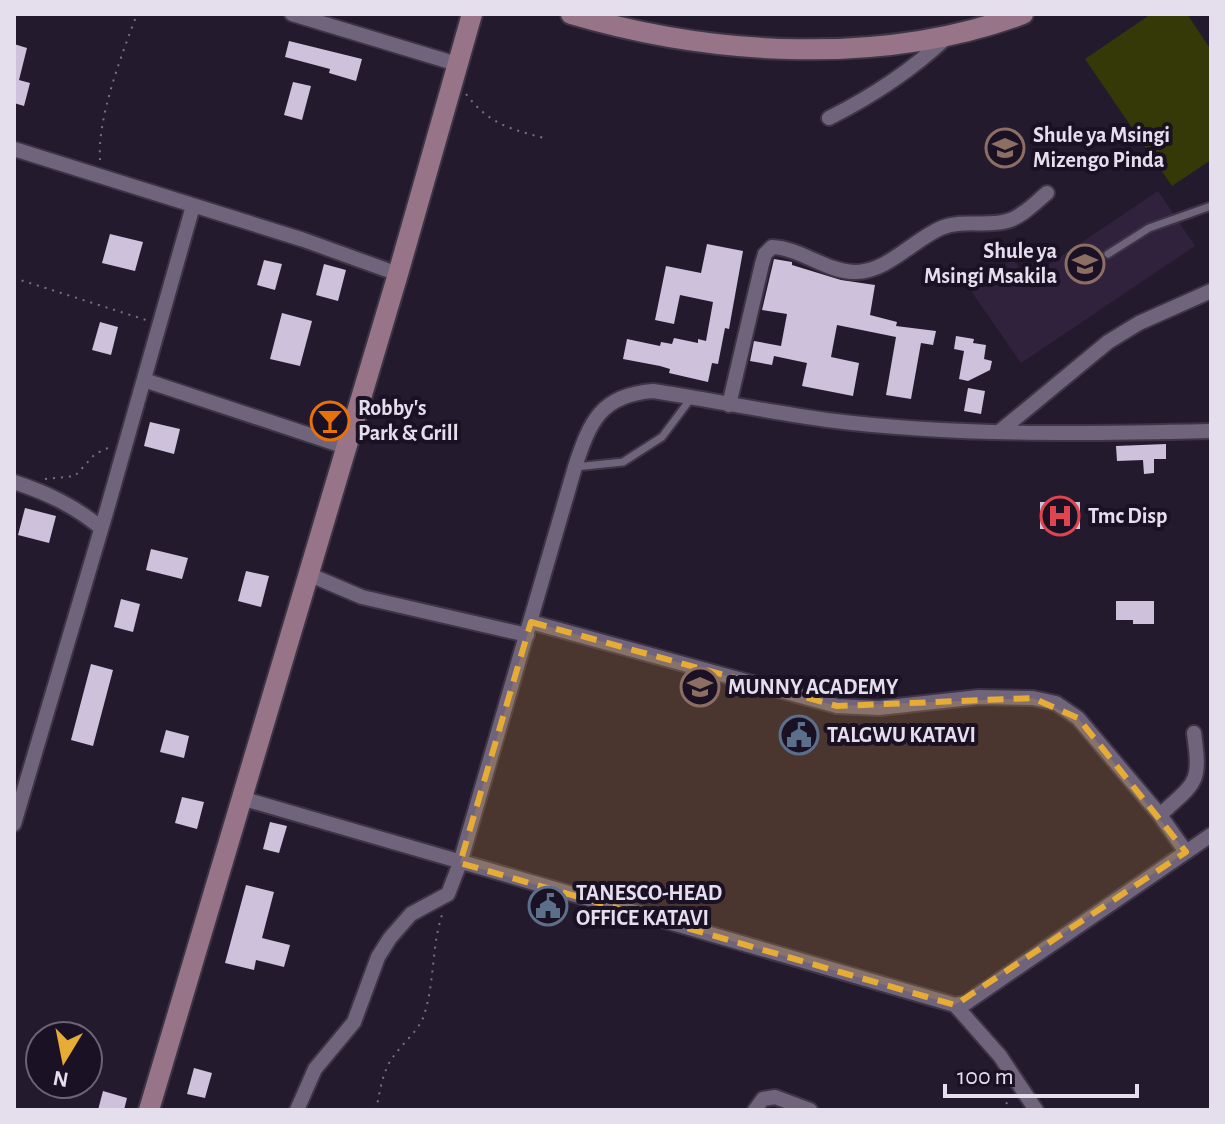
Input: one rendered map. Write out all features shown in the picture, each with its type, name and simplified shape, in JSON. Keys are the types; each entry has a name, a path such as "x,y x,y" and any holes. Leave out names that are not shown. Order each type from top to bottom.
{"street":[{"path":"292,14 455,71"},
{"path":"149,1110 398,274 472,14"},
{"path":"571,14 645,33 735,46 843,48 896,45 947,37 1023,14"},
{"path":"829,118 888,86 947,37"},
{"path":"14,149 304,240 398,274"},
{"path":"729,405 762,264 765,254 772,247 842,270 865,271 874,269 939,229 954,224 1007,221 1047,193"},
{"path":"14,824 193,206"},
{"path":"999,432 1108,342 1139,323 1211,291"},
{"path":"144,380 346,447"},
{"path":"297,1110 315,1069 354,1022 378,957 390,938 411,914 448,894 460,863 575,467 597,415 616,399 631,393 653,391 828,420 999,432 1211,431"},
{"path":"15,482 56,498 82,512 101,528"},
{"path":"82,512 108,506"},
{"path":"308,574 362,597 529,628 837,706 879,708 979,697 1033,698 1056,703 1078,718 1160,815 1186,852"},
{"path":"1160,815 1192,786 1198,771 1194,733"},
{"path":"241,798 955,1005 966,1003 1211,835"},
{"path":"955,1005 1000,1056 1036,1110"},
{"path":"755,1110 763,1099 775,1097 810,1110"}],"lane":[{"path":"1108,254 1149,228 1211,206"},
{"path":"575,467 623,462 662,437 692,397"}],"path":[{"path":"102,177 100,141 137,14"},
{"path":"455,71 487,117 497,124 544,138"},
{"path":"14,278 160,325"},
{"path":"15,482 75,476 95,454 124,444"},
{"path":"376,1110 390,1060 421,1022 430,993 434,940 448,894"}],"highlighted area":[{"path":"531,622 837,706 1033,698 1078,718 1186,852 955,1005 460,863"}],"shaded area":[{"path":"1151,14 1187,14 1211,50 1211,160 1172,186 1085,59"},
{"path":"1158,191 1195,246 1021,363 969,288 1013,259 1027,279"}],"building":[{"path":"289,41 362,59 356,81 329,73 330,69 285,57"},
{"path":"14,44 27,48 19,80 30,83 24,106 14,103"},
{"path":"293,82 311,86 302,120 284,115"},
{"path":"110,234 143,242 135,271 102,263"},
{"path":"707,244 743,251 729,329 725,328 718,364 712,363 708,382 669,373 670,369 660,366 623,359 627,339 660,346 661,342 672,344 674,338 698,343 698,339 706,341 713,302 680,295 674,324 655,320 666,266 701,273"},
{"path":"774,259 792,262 792,265 841,280 875,285 870,315 897,322 896,326 936,331 933,345 921,343 911,399 886,395 896,337 837,325 831,357 859,363 853,396 802,386 807,363 774,356 772,365 750,361 754,341 781,346 787,314 762,310"},
{"path":"264,260 282,264 275,290 257,285"},
{"path":"324,264 346,270 338,301 316,295"},
{"path":"282,313 312,321 300,366 270,359"},
{"path":"100,322 118,327 111,355 92,350"},
{"path":"956,336 986,345 984,359 992,361 990,370 968,381 959,379 964,351 954,349"},
{"path":"968,388 985,391 981,414 964,411"},
{"path":"150,422 180,429 174,454 144,446"},
{"path":"1166,444 1166,459 1154,459 1154,473 1144,474 1143,460 1117,461 1116,446"},
{"name":"Tmc Disp","path":"1040,502 1080,502 1080,529 1040,529"},
{"path":"25,508 56,516 49,543 18,535"},
{"path":"151,549 188,558 182,579 146,570"},
{"path":"246,571 269,576 261,607 238,601"},
{"path":"121,599 140,604 133,632 114,627"},
{"path":"1116,601 1154,601 1154,624 1116,620"},
{"path":"91,664 113,670 93,746 71,740"},
{"path":"166,730 189,736 184,758 160,752"},
{"path":"182,797 204,802 197,829 175,823"},
{"path":"270,822 287,826 279,853 263,849"},
{"path":"246,885 274,892 262,938 290,945 284,967 256,960 254,970 225,963"},
{"path":"194,1068 212,1073 205,1098 187,1094"},
{"path":"104,1091 127,1098 124,1110 98,1110 101,1100 104,1100"}],"place":[{"name":"Shule ya Msingi Mizengo Pinda","path":"1005,148"},
{"name":"Shule ya Msingi Msakila","path":"1085,264"},
{"name":"Robby's Park & Grill","path":"330,421"},
{"name":"Tmc Disp","path":"1060,516"},
{"name":"MUNNY ACADEMY","path":"700,687"},
{"name":"TALGWU KATAVI","path":"799,735"},
{"name":"TANESCO-HEAD OFFICE KATAVI","path":"548,906"}]}
